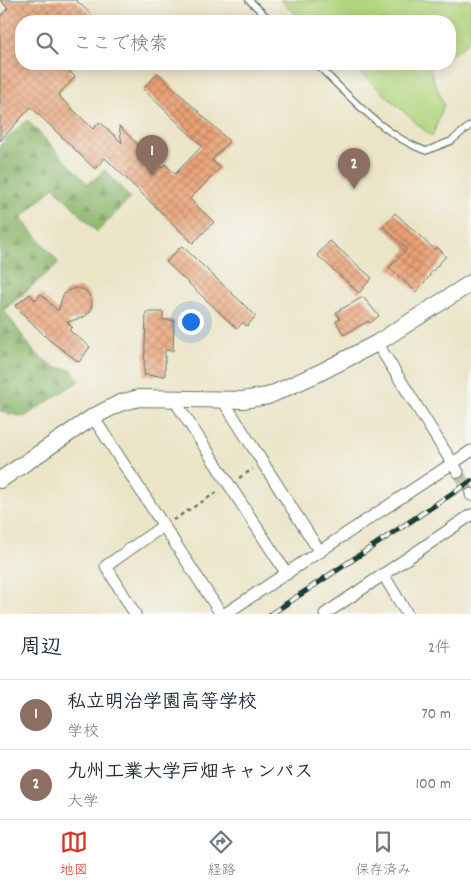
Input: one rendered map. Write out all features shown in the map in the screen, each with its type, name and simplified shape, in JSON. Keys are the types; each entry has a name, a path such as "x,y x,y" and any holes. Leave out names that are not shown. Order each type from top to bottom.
{"street":[{"path":"0,480 93,417 120,403 139,398 243,400 268,396 319,373 377,343 471,283"},
{"path":"377,343 456,468"},
{"path":"173,398 287,574"},
{"path":"222,399 320,552"},
{"path":"93,417 221,614"},
{"path":"225,614 320,552 456,468 471,451"},
{"path":"325,614 471,515"},
{"path":"135,614 106,566 164,526"},
{"path":"383,574 407,614"}],"lane":[{"path":"249,0 265,15"},
{"path":"322,70 385,129 409,145 426,151 451,141 471,125"}],"path":[{"path":"164,526 263,463"}],"green space":[{"path":"280,0 471,0 471,38 456,51 456,15 297,15"},
{"path":"358,70 430,70 444,105 432,137"},
{"path":"27,120 88,184 105,170 130,198 97,232 54,187 21,218 59,263 4,310 34,352 54,367 72,370 79,381 24,417 0,411 0,145"}],"building":[{"path":"0,0 76,0 92,15 15,15 15,70 70,70 75,77 58,95 93,129 100,122 122,143 119,126 162,168 165,164 175,174 202,146 143,89 158,73 229,141 212,160 220,168 190,199 214,222 193,243 105,158 95,169 31,107 0,141 0,17 8,8"},
{"path":"395,213 435,250 437,247 446,256 416,292 389,268 407,249 383,226"},
{"path":"330,241 372,278 359,293 317,255"},
{"path":"182,246 256,316 247,326 243,322 237,329 166,262"},
{"path":"77,288 85,290 90,296 92,304 90,312 84,317 67,322 72,327 69,330 90,347 79,362 49,340 15,306 30,294 35,300 41,294 58,311 63,295 69,290"},
{"path":"363,297 379,316 370,323 368,321 344,335 336,321 340,319 336,312"},
{"path":"146,312 163,312 163,320 174,320 173,351 165,350 165,376 144,375"}],"tunnel":[{"path":"458,472 471,494"}],"railway":[{"path":"271,614 471,481"}],"place":[{"name":"私立明治学園高等学校","path":"152,176"},
{"name":"九州工業大学戸畑キャンパス","path":"354,189"}]}
